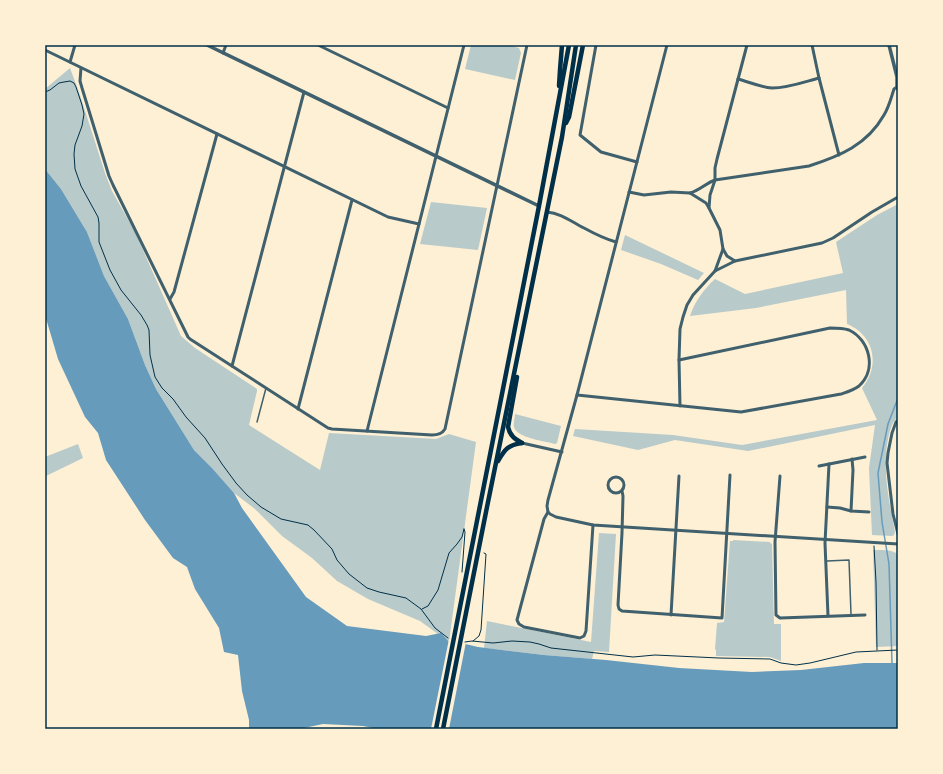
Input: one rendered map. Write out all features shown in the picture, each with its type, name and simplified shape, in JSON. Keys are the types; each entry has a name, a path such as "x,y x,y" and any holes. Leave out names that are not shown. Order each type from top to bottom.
{"highway":[{"path":"559,100 562,45"},
{"path":"436,729 539,206 569,45"},
{"path":"443,729 564,127 576,45"},
{"path":"564,127 569,117 583,45"},
{"path":"515,374 517,379 508,427 511,435 522,443"},
{"path":"496,464 506,448 514,444 522,443"}],"street":[{"path":"70,62 75,45"},
{"path":"207,45 539,206"},
{"path":"223,53 226,45"},
{"path":"318,45 448,108"},
{"path":"367,432 464,45"},
{"path":"81,68 80,81 109,176 190,339 328,428 367,432 437,435 445,429 527,45"},
{"path":"596,45 580,135 601,152 637,162"},
{"path":"593,525 586,631 584,636 580,638 524,627 519,624 517,620 544,519 548,512 548,503 667,45"},
{"path":"709,208 710,195 715,180 717,159 747,45"},
{"path":"812,45 839,155"},
{"path":"629,192 644,195 671,192 690,193 715,180 809,166 854,148 866,139 876,128 884,115 894,89 897,88 897,77 889,45"},
{"path":"45,50 388,217 419,224"},
{"path":"738,79 771,88 819,78"},
{"path":"232,366 304,92"},
{"path":"170,299 174,292 217,134"},
{"path":"680,406 680,329 683,317 687,305 714,271 722,249 720,230 709,208 706,203 690,193"},
{"path":"714,271 735,261 822,243 833,238 898,197"},
{"path":"298,409 352,200"},
{"path":"547,212 552,212 567,218 601,237 616,242"},
{"path":"722,249 735,261"},
{"path":"577,395 741,412 841,394 850,391 859,385 865,377 869,367 867,348 858,336 849,330 841,328 830,328 679,360"},
{"path":"898,420 892,433 887,463 893,514 898,534"},
{"path":"522,443 562,452"},
{"path":"819,466 865,457"},
{"path":"851,511 853,470 852,459"},
{"path":"828,616 825,539 829,464"},
{"path":"622,491 614,493 609,490 607,485 610,478 618,476 623,480 624,484 622,491 619,609 622,611 722,618 730,474"},
{"path":"671,615 679,476"},
{"path":"780,476 776,536 776,615 780,618 865,615"},
{"path":"827,507 869,512"},
{"path":"548,512 556,517 593,525 897,544"}],"lane":[{"path":"257,422 266,388"},
{"path":"825,561 849,560 851,615"}],"path":[{"path":"45,92 59,83 64,82 74,83 76,87 84,114 82,126 75,145 75,169 81,186 98,216 99,242 110,270 121,290 141,315 149,330 150,355 155,377 162,388 205,438 222,464 247,495 261,507 281,519 308,525 332,549 337,560 348,574 367,588 406,598 421,609 435,628 448,638"},
{"path":"421,609 428,606 438,590 449,553 462,537 464,529 463,554"},
{"path":"875,542 877,651"},
{"path":"472,641 479,636 481,630 486,554 483,553"},
{"path":"461,641 493,643 512,641 530,642 551,648 633,657 654,655 770,659 781,663 796,665 856,652 898,650"}],"shaded area":[{"path":"471,45 508,45 519,48 521,53 515,80 465,69"},
{"path":"70,68 112,191 135,232 181,336 195,348 257,389 249,425 320,470 329,433 436,439 449,434 476,442 449,642 420,621 368,599 337,581 312,558 282,536 255,509 234,493 194,450 156,389 145,365 128,319 104,276 87,232 61,189 45,169 45,89"},
{"path":"431,202 487,208 478,250 420,244"},
{"path":"898,204 898,417 892,424 886,451 887,486 895,532 894,535 872,535 869,468 875,425 748,451 675,440 638,450 573,436 575,429 673,435 742,445 877,420 862,388 868,379 871,370 873,361 872,352 869,343 863,335 847,324 846,290 756,308 690,316 694,305 700,296 715,279 745,294 843,273 836,242 877,215"},
{"path":"625,235 704,273 698,280 661,264 621,250"},
{"path":"515,414 561,426 557,443 555,444 538,440 520,434 514,427"},
{"path":"78,444 83,458 46,476 45,475 45,457"},
{"path":"599,533 616,534 609,652 594,651 592,659 484,648 487,621 591,642"},
{"path":"730,541 770,542 772,544 774,624 781,624 781,661 770,657 716,656 715,649 717,623 724,622"},
{"path":"873,550 883,550 898,554 898,646 876,647"}],"water":[{"path":"45,169 61,189 87,232 104,276 128,319 145,365 156,389 194,450 234,493 242,508 306,597 347,626 426,636 441,633 449,642 457,642 478,647 679,668 752,672 801,670 864,663 898,663 898,729 379,729 363,726 323,724 299,729 249,729 249,720 242,691 238,655 224,652 219,628 195,589 187,567 173,558 145,520 106,460 98,433 85,417 58,359 45,315"}],"pier":[{"path":"449,639 466,642 449,729 431,729"}],"waterway":[{"path":"892,663 889,564 882,522 878,473 888,424 898,398"}]}
